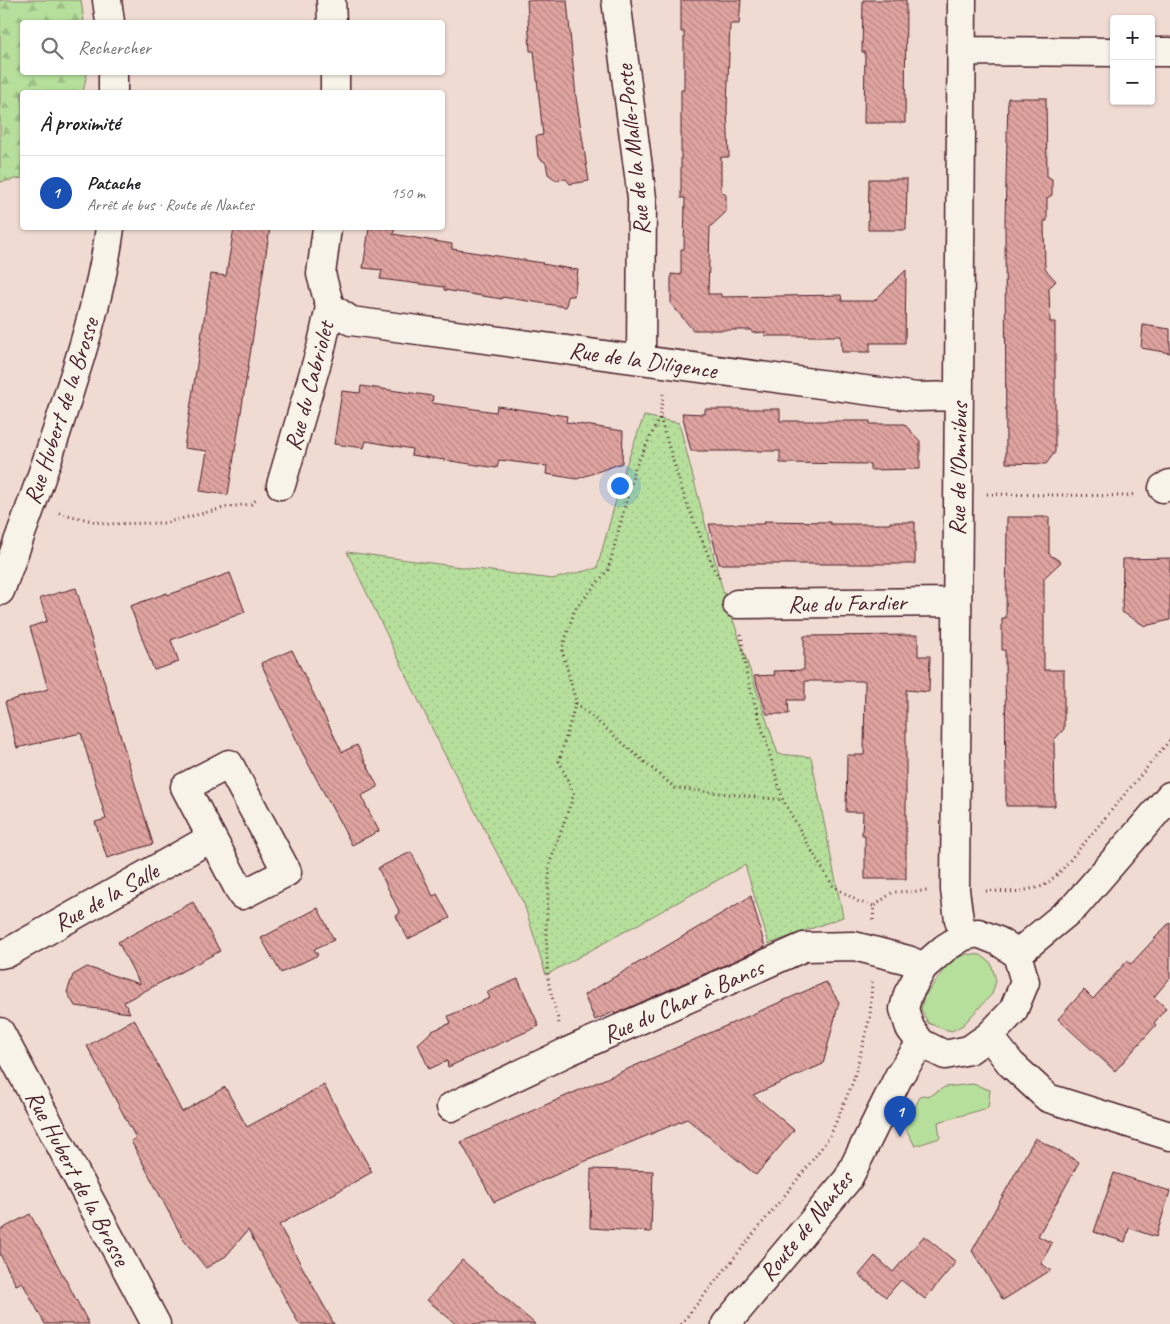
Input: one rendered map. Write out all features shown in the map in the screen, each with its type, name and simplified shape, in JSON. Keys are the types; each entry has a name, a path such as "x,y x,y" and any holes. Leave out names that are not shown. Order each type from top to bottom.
{"street":[{"path":"107,0 110,20"},
{"path":"331,0 332,20"},
{"name":"Rue de la Malle-Poste","path":"616,0 642,198 654,361"},
{"name":"Rue de l'Omnibus","path":"962,0 955,890 959,920 964,936"},
{"path":"962,51 1110,52"},
{"path":"1155,52 1170,52"},
{"path":"112,75 114,90"},
{"path":"335,75 336,90"},
{"name":"Rue Hubert de la Brosse","path":"0,591 49,459 90,328 105,264 110,230"},
{"name":"Rue du Cabriolet","path":"281,485 321,348 330,308 321,274 327,230"},
{"name":"Rue de la Diligence","path":"330,308 351,321 917,397 959,396"},
{"name":"Rue du Fardier","path":"736,604 957,602"},
{"path":"1017,954 1074,906 1170,796"},
{"name":"Rue de la Salle","path":"0,954 9,952 211,838"},
{"path":"978,934 998,941 1017,954 1025,982 1013,1011 989,1036 970,1050 945,1056 921,1043 910,1028 904,1009 908,994 923,967 945,948 964,936 978,934"},
{"name":"Rue du Char à Bancs","path":"451,1107 567,1052 804,947 854,946 908,960 923,967"},
{"name":"Rue Hubert de la Brosse","path":"0,1032 156,1324"},
{"path":"989,1036 1011,1064 1048,1098 1170,1136"},
{"name":"Route de Nantes","path":"726,1324 848,1179 899,1076 921,1043"}],"path":[{"path":"654,361 660,417 685,498 714,569 736,604 746,676 783,800 833,886 859,902 874,906"},
{"path":"567,1052 548,981 546,930 550,862 574,794 559,761 576,702 562,649 575,609 608,570 635,468 660,417"},
{"path":"57,513 105,524 164,523 228,506 251,504 281,485"},
{"path":"958,494 1124,496 1167,486"},
{"path":"576,702 675,788 783,800"}],"green space":[{"path":"0,0 81,0 84,20 20,20 20,75 87,75 83,90 20,90 20,178 0,182"},
{"path":"644,416 679,423 721,584 778,754 811,757 843,917 769,944 745,865 546,975 524,904 442,749 347,552 552,579 597,568 625,468"},
{"path":"967,954 981,955 991,963 996,981 992,994 963,1025 952,1031 928,1023 921,1009 924,997 951,960"},
{"path":"973,1084 990,1090 988,1108 938,1122 940,1138 915,1146 905,1127 921,1095 930,1096 945,1087"}],"building":[{"path":"527,0 567,0 576,97 589,181 570,184 566,179 556,180 548,174 546,163 538,157 536,136 543,135 534,51 530,51"},
{"path":"681,0 741,0 739,24 730,24 727,109 729,157 721,157 721,191 726,195 726,212 710,227 708,294 721,294 721,297 841,295 842,301 874,301 906,270 905,343 870,343 870,352 842,352 841,336 765,336 765,332 752,333 752,330 693,330 671,304 671,274 681,275 681,249 684,249 685,198 681,198 681,90 684,90 684,32 681,32"},
{"path":"863,0 906,0 905,123 864,123 865,52 862,52"},
{"path":"1008,98 1046,98 1047,176 1052,179 1052,195 1047,198 1047,221 1044,221 1045,269 1056,281 1049,288 1050,322 1055,322 1055,452 1046,464 1006,463 1005,221"},
{"path":"869,179 907,179 906,230 868,230"},
{"path":"234,230 270,230 228,495 200,491 207,451 184,448 211,274 226,276"},
{"path":"369,230 394,230 393,234 452,244 452,249 578,270 574,296 568,296 566,307 444,290 444,287 380,279 382,270 363,268"},
{"path":"1143,325 1170,329 1170,353 1141,348"},
{"path":"361,386 433,396 432,403 496,412 497,406 567,416 566,422 623,431 622,463 577,479 546,474 547,466 499,460 497,468 411,455 412,449 366,441 364,448 334,444 342,391 360,393"},
{"path":"705,409 780,409 780,421 870,421 870,424 904,424 920,441 920,469 870,470 870,464 780,463 780,451 691,451 682,413 705,414"},
{"path":"1007,517 1049,517 1049,554 1061,562 1044,578 1044,670 1064,670 1064,729 1054,740 1055,806 1006,806 1005,650 1002,650 1002,618 1006,618"},
{"path":"764,521 830,522 830,524 915,522 915,564 719,564 709,524 765,524"},
{"path":"1170,558 1170,620 1145,626 1122,612 1123,559"},
{"path":"230,573 245,612 171,640 179,662 154,670 130,606"},
{"path":"76,588 153,844 107,858 95,822 106,819 81,733 17,748 5,702 48,689 30,627 47,621 40,598"},
{"path":"918,635 918,656 930,656 929,692 906,690 906,879 865,879 865,835 862,835 863,812 846,812 847,755 864,755 865,681 805,681 805,700 788,700 789,714 767,714 754,676 775,675 774,671 804,670 804,636"},
{"path":"292,650 342,752 357,745 378,787 361,796 379,831 352,845 302,752 261,663"},
{"path":"411,852 433,896 437,894 450,918 408,939 396,916 400,913 378,868"},
{"path":"751,896 765,947 615,1014 614,1012 595,1020 584,995"},
{"path":"193,902 220,951 124,1002 130,1013 75,1006 67,992 73,975 87,967 140,984 118,942"},
{"path":"318,908 334,940 314,949 318,955 281,973 261,938"},
{"path":"1170,922 1170,978 1154,997 1166,1008 1154,1023 1156,1025 1115,1071 1058,1019 1084,990 1093,999 1127,961 1131,964"},
{"path":"518,979 539,1026 448,1067 447,1061 429,1069 418,1044 432,1031 451,1023 448,1016 490,998 487,992"},
{"path":"826,982 839,1002 823,1064 753,1095 794,1130 756,1175 687,1119 569,1168 571,1168 494,1202 461,1142"},
{"path":"134,1019 182,1112 225,1087 247,1127 324,1085 372,1172 279,1225 334,1324 299,1324 248,1230 226,1256 206,1268 183,1239 131,1141 136,1138 87,1046"},
{"path":"1035,1138 1079,1162 1038,1236 1052,1243 1041,1264 1051,1270 1003,1300 972,1251"},
{"path":"591,1169 653,1171 651,1232 590,1228"},
{"path":"1114,1173 1170,1191 1156,1237 1129,1228 1125,1242 1094,1232"},
{"path":"30,1214 89,1324 45,1324 22,1282 16,1285 0,1254 0,1230"},
{"path":"924,1236 956,1262 925,1299 901,1280 886,1297 859,1275 875,1256 893,1272"},
{"path":"462,1260 535,1324 456,1324 427,1300"}],"place":[{"name":"Patache","path":"900,1137"}]}
